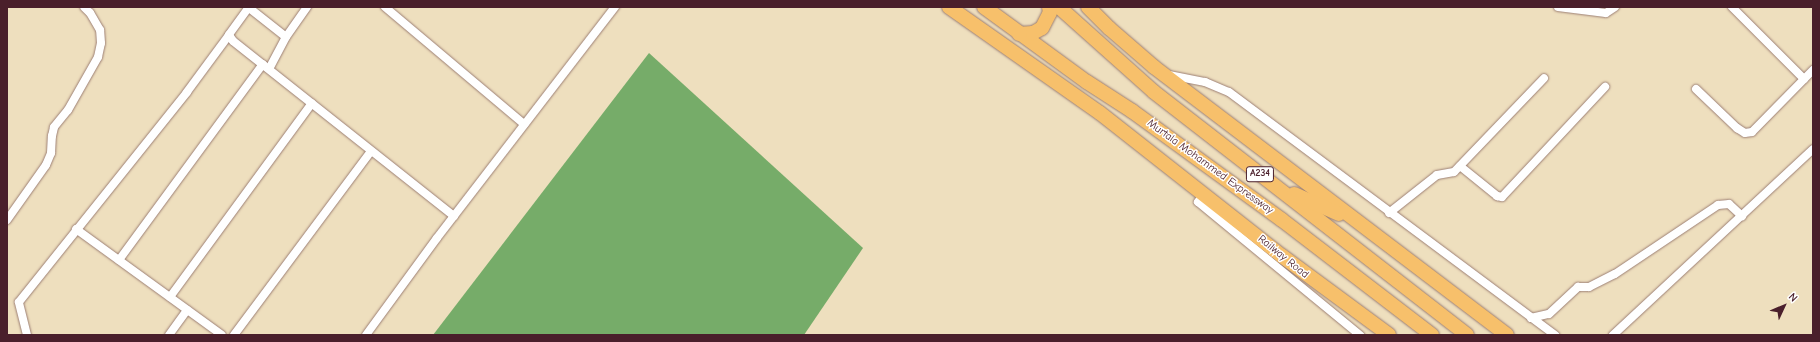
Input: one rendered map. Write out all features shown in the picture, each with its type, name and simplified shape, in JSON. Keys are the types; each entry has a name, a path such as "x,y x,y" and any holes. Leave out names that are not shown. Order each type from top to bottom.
{"highway":[{"name":"Murtala Mohammed Expressway","path":"949,7 1100,113 1389,335"},
{"name":"Murtala Mohammed Expressway","path":"984,7 1019,34 1087,82 1132,111 1282,220 1432,335"},
{"path":"1019,34 1033,33 1042,28 1050,12 1049,7"},
{"name":"Murtala Mohammed Expressway","path":"1059,7 1154,92 1467,335"},
{"path":"1088,7 1110,28 1164,74 1507,335"},
{"path":"1128,69 1164,74"},
{"path":"1274,186 1360,223"},
{"path":"1405,314 1420,335"}],"street":[{"path":"7,220 46,165 51,153 54,127 71,105 98,57 101,44 100,30 90,13 84,7"},
{"path":"26,335 18,302 187,92 248,7 286,37"},
{"path":"119,260 266,67 307,7"},
{"path":"385,7 524,124"},
{"path":"366,335 454,216 615,7"},
{"path":"1558,7 1606,13 1615,7"},
{"path":"1732,7 1804,79"},
{"path":"229,35 233,41 454,216"},
{"path":"1696,89 1737,128 1745,133 1752,132 1813,70"},
{"path":"1164,74 1205,82 1229,92 1555,335"},
{"path":"1389,212 1437,175 1454,172 1544,78"},
{"path":"1460,166 1497,196 1502,197 1605,87"},
{"path":"170,297 312,103"},
{"path":"1613,335 1813,149"},
{"path":"234,335 371,151"},
{"name":"Railway Road","path":"1204,194 1198,202 1360,335"},
{"path":"1531,318 1549,314 1578,287 1589,287 1615,274 1718,205 1729,204 1742,216"},
{"path":"76,229 222,335"},
{"path":"169,335 187,310"}],"green space":[{"path":"649,53 863,248 804,335 433,335"}]}
